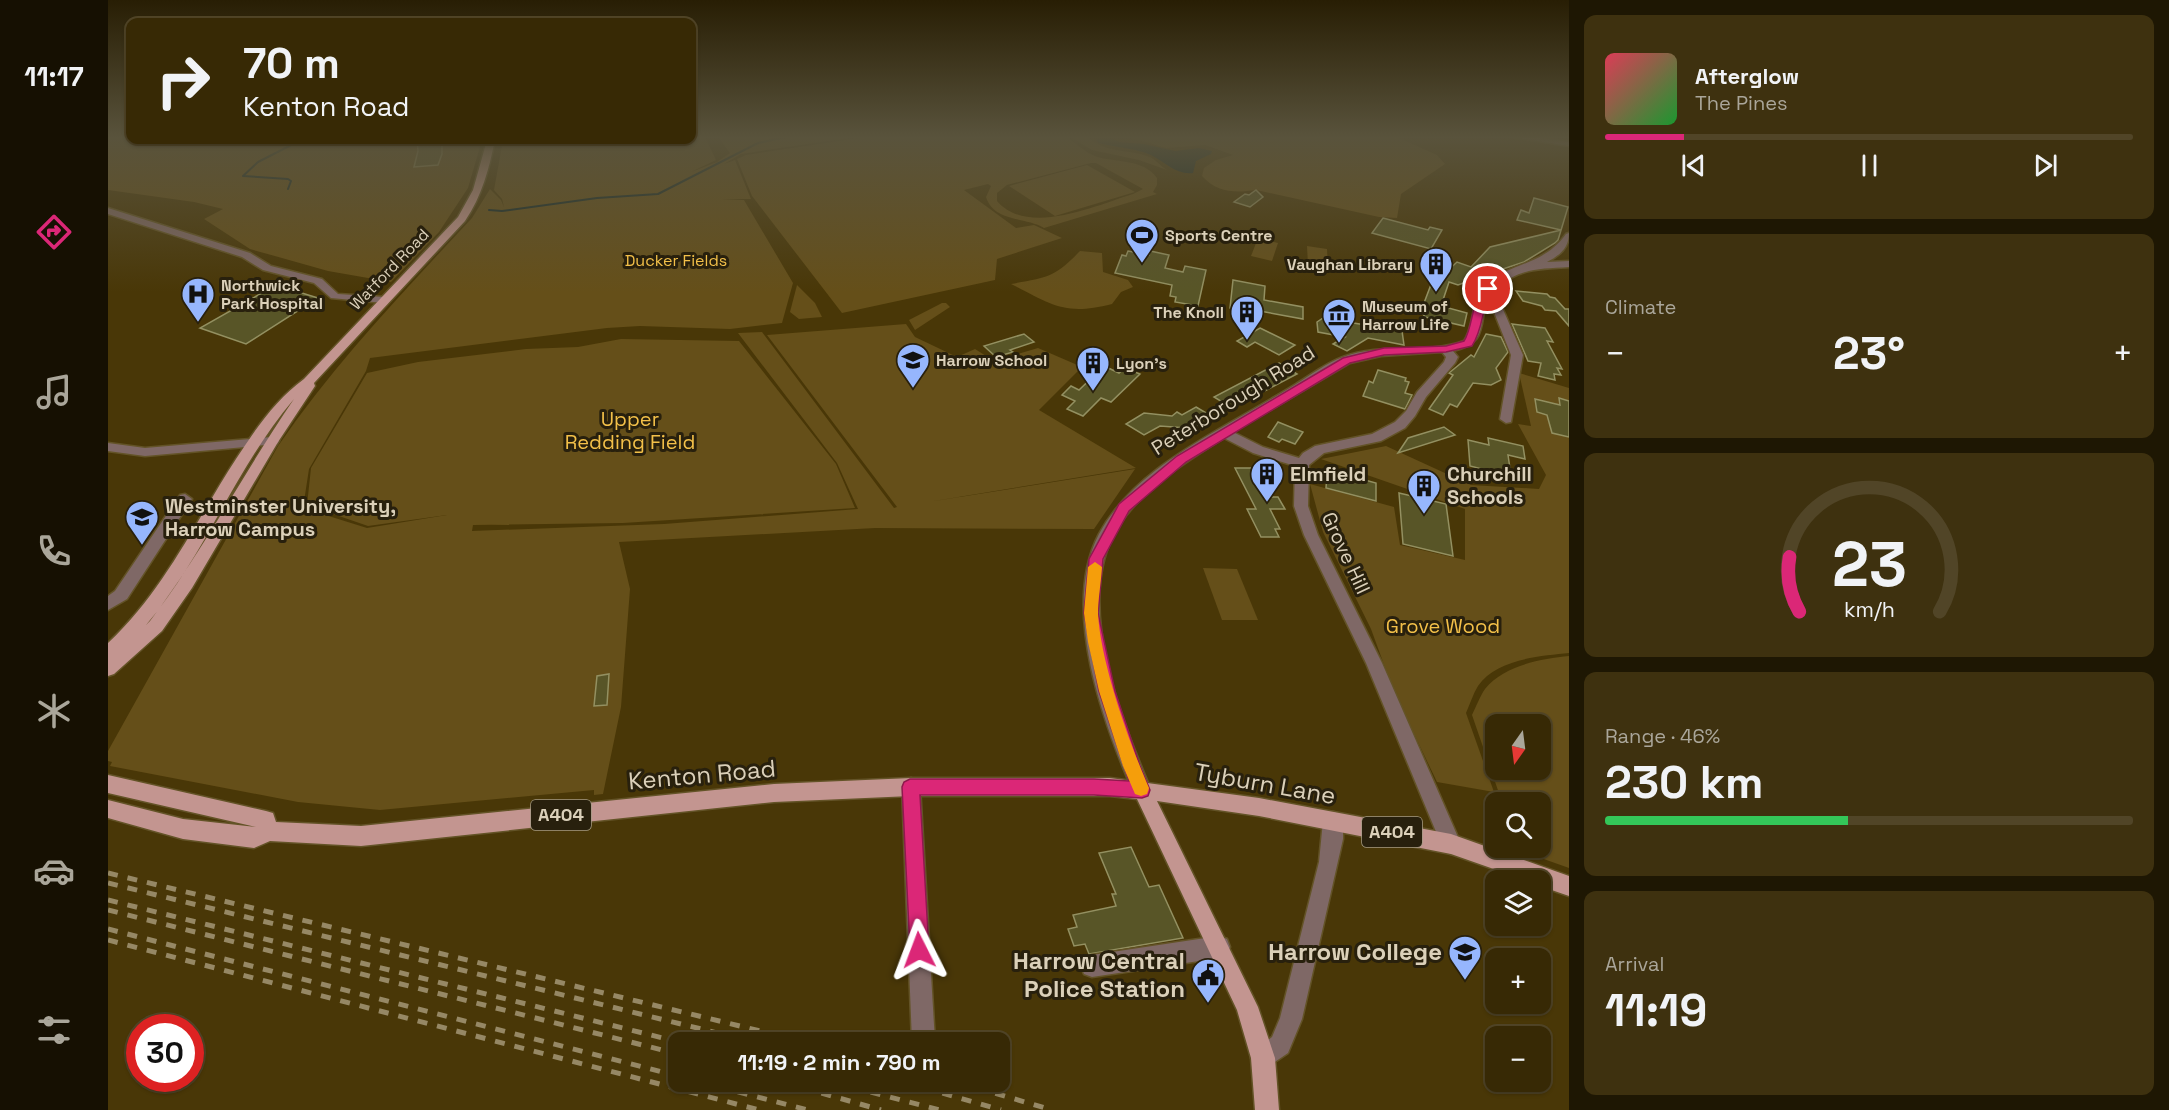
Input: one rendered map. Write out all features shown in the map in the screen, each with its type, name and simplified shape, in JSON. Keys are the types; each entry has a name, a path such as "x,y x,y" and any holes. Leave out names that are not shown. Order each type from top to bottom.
{"main road":[{"name":"Watford Road","path":"108,653 138,627 168,584 254,442 279,408 299,386 308,382 462,219 473,203 478,189"},
{"name":"Watford Road","path":"108,669 156,626 186,584 272,441 309,386 308,382"},
{"path":"108,784 266,820 269,831"},
{"name":"Kenton Road","path":"108,809 194,831 255,838 269,831 361,836 774,793 910,787 1094,787 1142,790"},
{"name":"Tyburn Lane","path":"1142,790 1259,807 1451,844"},
{"name":"Peterborough Road","path":"1142,790 1219,946 1246,1007 1263,1058 1267,1110"},
{"name":"A404","path":"1451,844 1569,886"}],"street":[{"path":"108,211 246,255 267,268 318,281 324,284 330,294 338,297 387,297"},
{"path":"1223,432 1258,450 1302,464 1308,456 1320,449 1369,440 1391,432 1412,412 1421,395 1449,363 1452,357 1446,349 1465,345 1472,339 1483,295 1488,289 1505,276 1552,257 1569,236"},
{"path":"1534,265 1569,264"},
{"path":"1488,289 1492,293 1517,355 1506,419"},
{"name":"Peterborough Road","path":"1142,790 1131,766 1107,691 1095,642 1091,596 1096,559 1124,508 1166,470 1223,432 1346,360 1384,351 1446,349"},
{"path":"108,447 146,452 272,441"},
{"name":"Grove Hill","path":"1302,464 1301,506 1311,535 1374,663 1451,844"},
{"path":"108,604 122,595 185,499"},
{"path":"910,787 923,1032"},
{"path":"1263,1058 1280,1045 1291,1019 1329,862 1333,821"},
{"path":"1092,966 1219,946"}],"green space":[{"path":"467,189 439,232 391,282 328,271 250,249 204,219 223,209 194,202 108,190"},
{"path":"490,189 501,200 504,207 502,199 494,190 747,189 751,199 722,199 744,200 793,283 782,323 730,329 640,326 607,328 370,358 366,371 309,469 303,508 367,528 447,515 368,526 307,505 311,468 367,373 418,362 526,349 578,347 621,339 739,341 836,464 855,508 623,523 473,525 472,531 664,524 858,509 837,463 738,333 762,332 894,508 897,507 767,335 906,324 915,337 957,357 975,349 994,361 1038,348 1082,367 1039,410 1136,468 928,502 1135,469 1094,529 875,528 619,542 630,589 621,707 603,794 594,795 594,790 380,810 298,802 110,766 112,762 108,761 108,751 278,446 347,357 472,218"},
{"path":"749,189 969,189 964,190 1016,228 1034,225 1062,238 997,259 995,280 842,313 752,196"},
{"path":"990,189 1002,189 997,193 997,201 1010,211 1026,217 1044,218 1082,211 1143,189 1155,189 1153,192 1157,194 1044,228 1003,215 990,205 986,197"},
{"path":"1013,189 1129,189 1135,192 1055,216"},
{"path":"1220,189 1409,189 1401,194 1397,218 1379,217 1256,190"},
{"path":"1258,238 1278,243 1272,261 1251,256"},
{"path":"1307,246 1327,249 1328,268 1308,265"},
{"path":"1080,251 1102,253 1103,272 1128,280 1133,287 1121,292 1112,304 1082,309 1049,303 1011,284 1033,280 1056,272"},
{"path":"797,285 815,303 822,317 799,319 790,312"},
{"path":"942,303 950,307 915,330 909,320"},
{"name":"Grove Wood","path":"1519,373 1569,388 1569,401 1559,399 1560,405 1535,399 1537,412 1552,416 1552,420 1548,419 1548,422 1569,436 1569,653 1519,660 1507,664 1486,677 1476,689 1466,713 1485,767 1485,780 1490,780 1494,792 1437,782 1394,692 1371,629 1323,532 1310,484 1394,507 1400,545 1465,560 1465,509 1321,459 1386,446 1471,485 1539,489 1546,475 1518,424 1531,426"},
{"path":"1203,568 1237,569 1258,620 1222,620"},
{"path":"1569,656 1569,868 1541,858 1551,858 1551,792 1499,792 1494,780 1551,780 1551,714 1485,714 1485,753 1472,715 1485,689 1493,681 1502,674 1535,661"}],"building":[{"path":"1256,190 1263,197 1250,207 1234,202 1245,194 1249,195"},
{"path":"1534,198 1568,207 1558,240 1524,262 1485,273 1478,281 1477,271 1475,279 1458,285 1449,282 1441,306 1467,313 1464,326 1425,317 1421,311 1435,274 1442,276 1457,262 1471,267 1490,247 1561,230 1517,220 1521,210 1529,213"},
{"path":"1383,218 1428,230 1430,227 1442,230 1431,249 1372,233"},
{"path":"1128,251 1149,255 1150,251 1169,255 1165,268 1183,272 1185,266 1206,270 1198,306 1175,302 1176,297 1170,296 1172,285 1115,273 1122,255 1126,256"},
{"path":"1233,280 1265,286 1264,300 1303,307 1303,319 1238,307 1238,310 1230,308"},
{"path":"276,285 318,298 246,344 200,328"},
{"path":"1516,291 1547,294 1555,298 1565,309 1569,309 1569,326 1556,311 1545,310 1542,306 1523,301"},
{"path":"1323,318 1402,331 1404,345 1368,338 1347,351 1333,344 1345,337 1318,332 1317,322"},
{"path":"1512,324 1545,328 1553,342 1547,341 1562,369 1557,368 1561,375 1554,374 1555,380 1538,376 1541,363 1528,361"},
{"name":"The Knoll","path":"1260,328 1295,345 1279,355 1255,342 1247,347 1237,341"},
{"path":"1024,334 1034,342 1010,350 1013,352 996,357 984,346"},
{"path":"1486,334 1501,337 1508,352 1496,368 1501,380 1491,385 1473,383 1457,407 1450,404 1443,415 1429,409 1453,375 1449,373 1471,355 1474,357"},
{"path":"1279,363 1297,374 1232,408 1214,397"},
{"name":"Lyon's","path":"1104,366 1119,373 1125,368 1140,374 1111,402 1101,398 1083,416 1067,409 1075,401 1062,395 1071,386 1079,390"},
{"path":"1378,370 1406,378 1405,381 1409,382 1405,393 1412,395 1405,409 1363,396 1369,381 1373,383"},
{"path":"1559,398 1569,401 1569,437 1552,433 1547,415 1537,412 1535,399 1560,405"},
{"path":"1196,407 1213,417 1202,424 1203,426 1187,425 1187,428 1160,426 1144,435 1126,424 1144,413 1172,416 1177,412 1182,415"},
{"path":"1278,422 1303,432 1295,444 1282,439 1279,442 1268,437"},
{"path":"1444,427 1455,435 1398,453 1408,438"},
{"path":"1488,438 1523,446 1525,459 1508,455 1512,482 1491,476 1490,471 1470,466 1468,440 1489,445"},
{"name":"Elmfield","path":"1235,468 1253,468 1269,497 1278,497 1285,509 1270,509 1280,529 1275,529 1279,537 1261,537 1247,509 1256,509"},
{"path":"1339,473 1376,483 1376,501 1326,488 1327,474 1339,477"},
{"name":"Churchill Schools","path":"1399,493 1446,504 1453,556 1403,544"},
{"path":"609,674 607,705 594,706 597,676"},
{"path":"1131,847 1149,887 1159,885 1183,938 1089,954 1085,944 1074,946 1068,929 1077,927 1073,915 1116,906 1112,894 1116,894 1099,853"}],"waterway":[{"path":"489,210 502,211 597,198 658,194 668,189"}],"railway":[{"path":"108,873 765,1032"},
{"path":"108,883 713,1032"},
{"path":"108,900 668,1039"},
{"path":"108,910 668,1051"},
{"path":"108,929 668,1073"},
{"path":"108,940 759,1110"},
{"path":"738,1092 808,1110"},
{"path":"818,1092 881,1110"},
{"path":"871,1092 940,1110"},
{"path":"939,1092 1001,1110"},
{"path":"991,1092 1052,1110"}],"slow traffic":[{"path":"1095,567 1091,613 1095,642 1107,691 1131,766 1141,788"}],"place":[{"name":"Sports Centre","path":"1142,264"},
{"name":"Vaughan Library","path":"1436,293"},
{"name":"Northwick Park Hospital","path":"198,323"},
{"name":"The Knoll","path":"1247,341"},
{"name":"Museum of Harrow Life","path":"1339,344"},
{"name":"Harrow School","path":"913,389"},
{"name":"Lyon's","path":"1093,392"},
{"name":"Elmfield","path":"1267,503"},
{"name":"Churchill Schools","path":"1424,515"},
{"name":"Westminster University, Harrow Campus","path":"142,546"},
{"name":"Harrow College","path":"1465,981"},
{"name":"Harrow Central Police Station","path":"1208,1004"}],"route":[{"path":"919,950 910,787 1110,787 1142,790 1131,766 1107,691 1095,642 1091,613 1096,559 1107,535 1124,508 1181,459 1346,360 1384,351 1446,349 1468,343 1476,331 1483,295 1488,289"}],"park label":[{"name":"Ducker Fields","path":"676,260"},
{"name":"Upper Redding Field","path":"630,430"}]}
